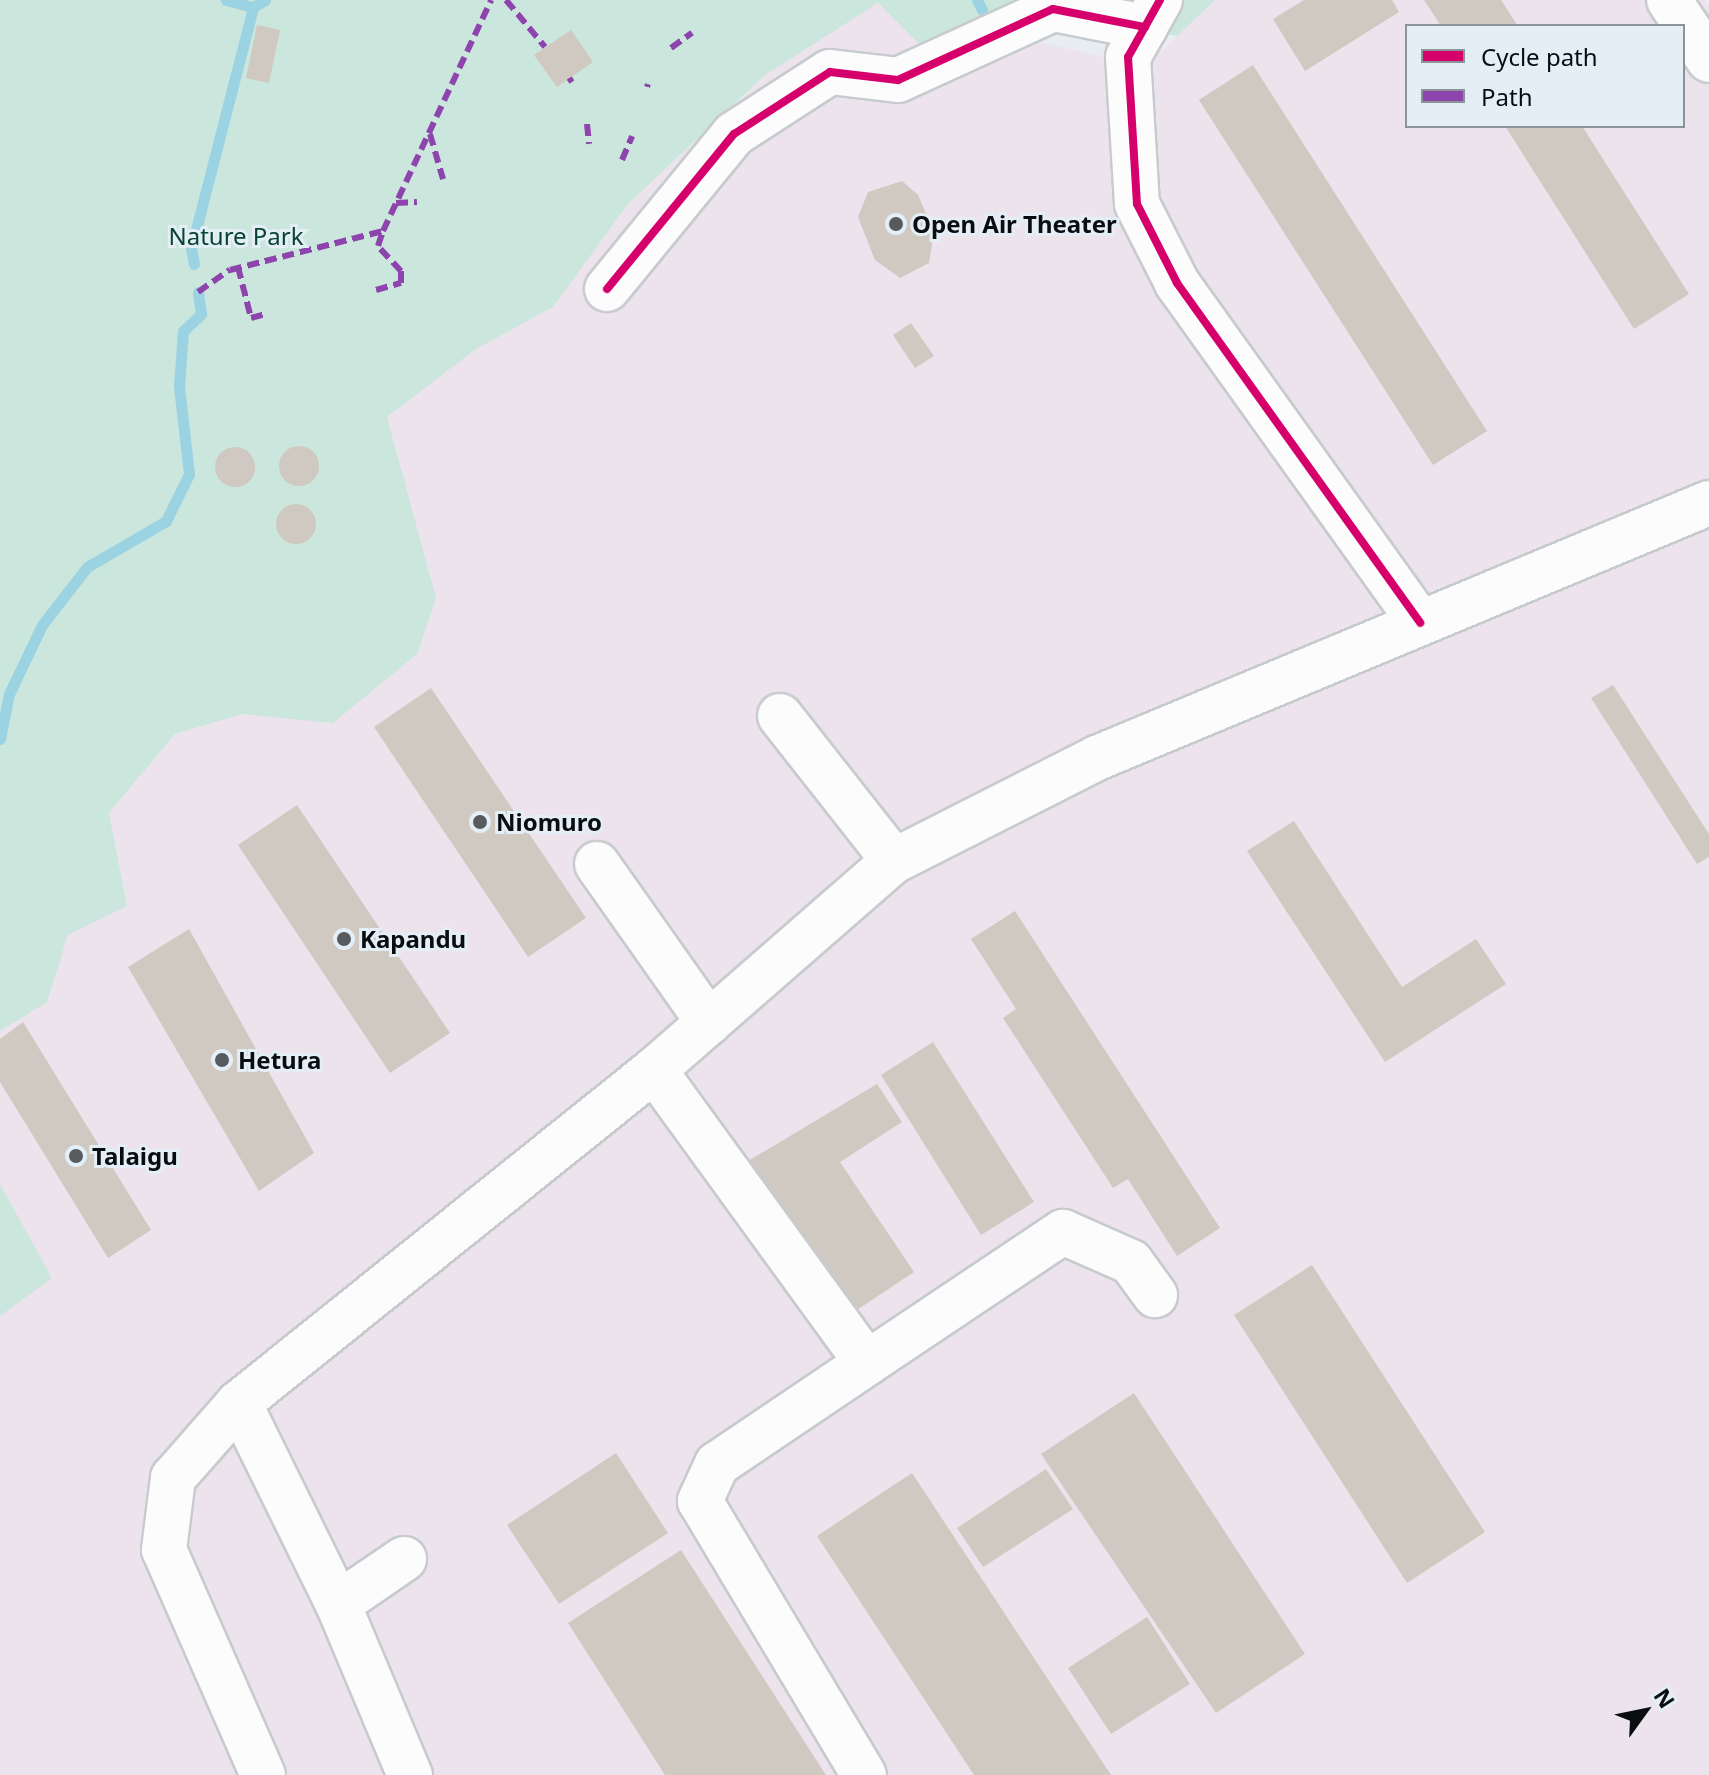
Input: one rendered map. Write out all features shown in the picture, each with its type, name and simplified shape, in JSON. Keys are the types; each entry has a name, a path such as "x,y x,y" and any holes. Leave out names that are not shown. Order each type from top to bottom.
{"street":[{"path":"1669,0 1709,60"},
{"path":"607,289 734,134 830,72 898,80 1053,9 1152,14 1128,57 1137,204 1177,283 1420,623"},
{"path":"263,1775 164,1550 173,1478 239,1403 654,1070 894,861 1097,758 1709,503"},
{"path":"780,716 894,861"},
{"path":"597,864 709,1023"},
{"path":"654,1070 867,1363"},
{"path":"864,1775 700,1501 717,1464 1063,1232 1131,1262 1155,1295"},
{"path":"239,1403 338,1604 410,1775"},
{"path":"338,1604 404,1559"}],"shaded area":[{"path":"1215,0 1705,0 1709,6 1709,1775 0,1775 0,968 127,906 109,813 175,734 242,714 333,723 398,456 387,417 476,349 553,307 628,204 773,68 878,3 1144,67"}],"green space":[{"name":"Nature Park","path":"0,0 1215,0 1177,36 1037,7 937,62 878,3 765,75 628,204 553,307 476,349 387,417 436,598 417,654 333,723 242,714 175,734 109,813 127,906 68,935 47,1002 0,1031"},
{"path":"0,1184 52,1278 0,1316"}],"building":[{"path":"1304,0 1392,0 1399,12 1305,71 1273,19"},
{"path":"1424,0 1501,0 1517,24 1440,24"},
{"path":"257,25 280,30 269,83 246,78"},
{"path":"571,30 593,62 557,87 534,55"},
{"path":"1253,65 1487,431 1433,465 1199,100"},
{"path":"1506,128 1583,128 1689,294 1634,329"},
{"name":"Open Air Theater","path":"902,181 918,195 934,232 929,263 900,278 875,260 858,217 868,192"},
{"path":"911,323 934,356 915,368 893,335"},
{"path":"299,446 313,452 319,466 313,480 299,486 285,480 279,466 285,452"},
{"path":"235,447 249,453 255,467 249,481 235,487 221,481 215,467 221,453"},
{"path":"296,504 310,510 316,524 310,538 296,544 282,538 276,524 282,510"},
{"path":"1613,685 1709,834 1709,857 1697,864 1591,698"},
{"name":"Niomuro","path":"431,688 586,918 528,957 374,727"},
{"name":"Kapandu","path":"297,805 450,1033 390,1073 238,845"},
{"path":"1294,821 1402,987 1476,939 1506,984 1385,1062 1247,851"},
{"path":"1015,911 1220,1228 1177,1256 1128,1179 1113,1188 1003,1018 1016,1009 971,939"},
{"name":"Hetura","path":"189,929 314,1153 259,1191 128,967"},
{"name":"Talaigu","path":"23,1022 151,1230 108,1258 0,1082 0,1039"},
{"path":"933,1042 1034,1202 981,1235 881,1075"},
{"path":"877,1084 902,1122 840,1162 914,1272 851,1314 748,1161"},
{"path":"1312,1265 1485,1532 1407,1583 1234,1315"},
{"path":"1134,1393 1305,1654 1216,1713 1041,1454"},
{"path":"616,1453 668,1533 559,1604 507,1525"},
{"path":"1046,1469 1073,1509 983,1567 957,1528"},
{"path":"912,1473 1111,1775 974,1775 817,1536"},
{"path":"681,1550 826,1775 665,1775 568,1623"},
{"path":"1147,1617 1190,1684 1111,1734 1068,1668"}],"waterway":[{"path":"226,0 253,7"},
{"path":"194,264 191,249 253,7 265,0"},
{"path":"977,0 982,10"},
{"path":"0,739 9,694 42,625 87,567 166,521 189,474 179,386 183,331 201,314 198,292"}],"marked path":[{"path":"198,292 230,270 383,231 491,0"},
{"path":"506,0 545,47"},
{"path":"671,48 692,33"},
{"path":"569,78 572,82"},
{"path":"587,124 589,144"},
{"path":"430,134 443,179"},
{"path":"622,160 632,136"},
{"path":"396,203 417,202"},
{"path":"376,290 401,283 401,271 378,246 383,231"},
{"path":"238,267 251,318 266,314"}],"cycle path":[{"path":"1160,0 1128,57 1137,204 1177,283 1420,623"},
{"path":"607,289 734,134 830,72 898,80 1053,9 1145,27"}],"place":[{"name":"Open Air Theater","path":"896,224"},
{"name":"Niomuro","path":"480,822"},
{"name":"Kapandu","path":"344,939"},
{"name":"Hetura","path":"222,1060"},
{"name":"Talaigu","path":"76,1156"}]}
